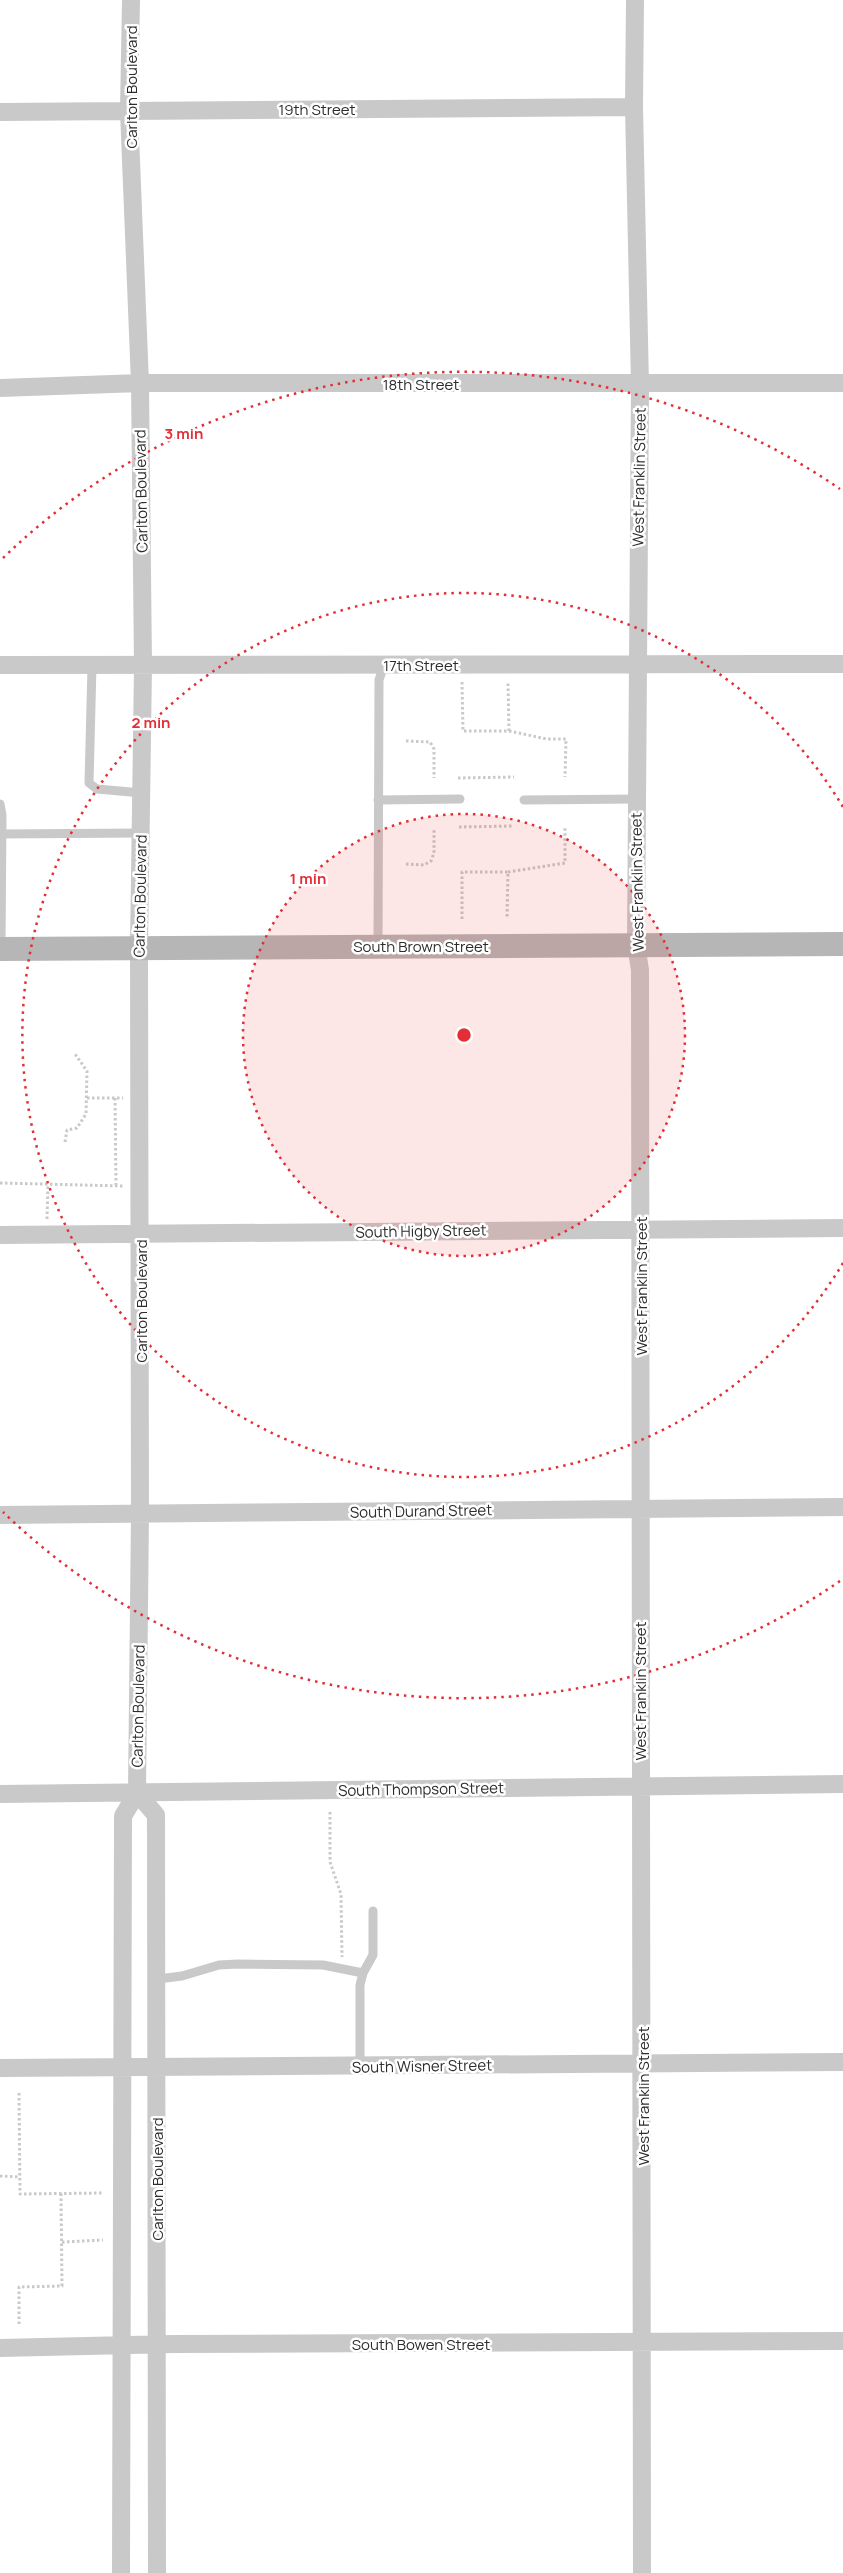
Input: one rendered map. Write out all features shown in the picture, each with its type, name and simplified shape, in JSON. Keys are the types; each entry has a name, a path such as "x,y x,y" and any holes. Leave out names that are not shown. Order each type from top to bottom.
{"main road":[{"name":"South Brown Street","path":"0,949 843,944"}],"street":[{"name":"Carlton Boulevard","path":"131,0 129,111 140,383 143,666 139,947 141,1234 137,1793 156,1815 158,1979 157,2573"},
{"name":"West Franklin Street","path":"635,0 634,107 640,385 636,945 640,970 641,1229 642,2573"},
{"name":"19th Street","path":"0,112 634,107"},
{"name":"18th Street","path":"0,388 140,383 640,385 843,383"},
{"name":"17th Street","path":"0,665 843,664"},
{"name":"South Higby Street","path":"0,1235 843,1228"},
{"name":"South Durand Street","path":"0,1515 843,1507"},
{"name":"South Thompson Street","path":"0,1794 843,1784"},
{"path":"121,2573 123,1816 137,1793"},
{"name":"South Wisner Street","path":"0,2068 158,2066 360,2067 843,2062"},
{"name":"South Bowen Street","path":"0,2348 843,2341"}],"lane":[{"path":"378,946 379,680 384,665"},
{"path":"92,666 89,783 97,788 142,793"},
{"path":"378,800 460,799"},
{"path":"524,800 637,799"},
{"path":"0,804 0,949"},
{"path":"1,834 141,833"},
{"path":"360,2067 360,1986 363,1973 373,1955 373,1911"},
{"path":"158,1979 182,1976 219,1965 238,1964 323,1965 363,1973"}],"path":[{"path":"508,678 509,731"},
{"path":"462,679 463,731 509,731 547,739 566,739 565,777"},
{"path":"406,741 430,742 434,749 434,778"},
{"path":"458,778 514,777"},
{"path":"459,827 513,826"},
{"path":"462,919 462,872 508,872 565,863 565,826"},
{"path":"406,864 424,865 431,862 434,853 434,828"},
{"path":"507,919 508,872"},
{"path":"65,1142 67,1130 78,1128 86,1114 87,1071 75,1054"},
{"path":"87,1098 124,1098"},
{"path":"115,1098 116,1185"},
{"path":"0,1183 124,1186"},
{"path":"47,1222 48,1184"},
{"path":"330,1812 330,1862 341,1894 342,1969"},
{"path":"18,2093 20,2194 103,2192"},
{"path":"0,2176 20,2178"},
{"path":"20,2324 20,2287 62,2286 61,2193"},
{"path":"62,2242 103,2240"}]}
